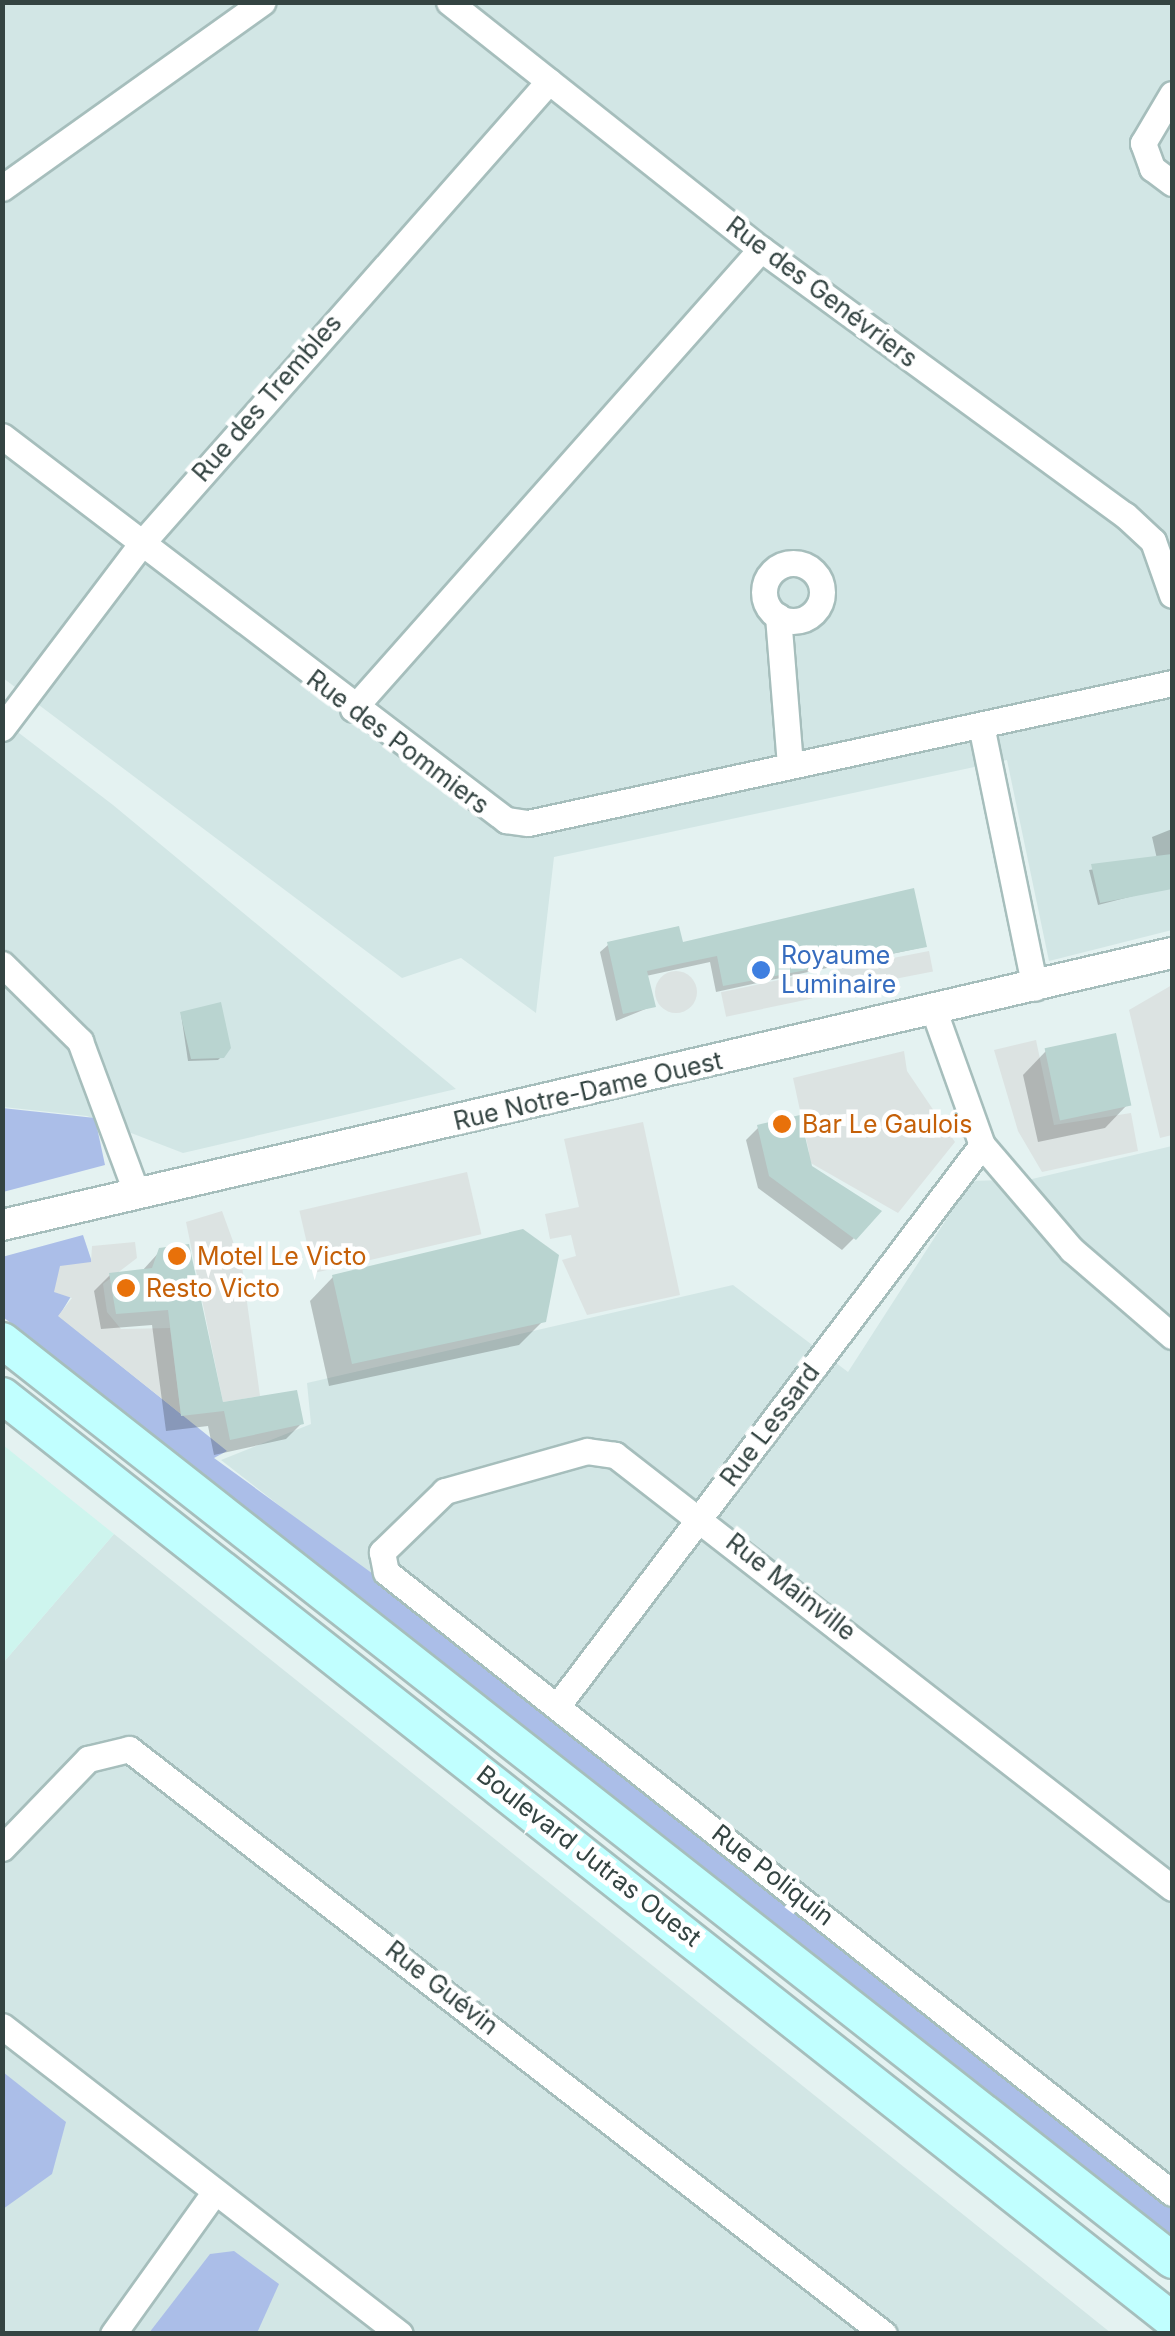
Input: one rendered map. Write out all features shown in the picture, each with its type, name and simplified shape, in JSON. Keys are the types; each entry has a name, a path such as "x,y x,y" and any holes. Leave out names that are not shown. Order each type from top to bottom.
{"main road":[{"name":"Boulevard Jutras Ouest","path":"2,1340 1172,2260"},
{"name":"Boulevard Jutras Ouest","path":"3,1396 1172,2320"}],"street":[{"path":"2,188 263,2"},
{"name":"Rue des Genévriers","path":"449,2 760,249 1125,515 1153,540 1172,595"},
{"name":"Rue des Trembles","path":"2,728 141,544 549,81"},
{"path":"1162,176 1143,142 1172,94"},
{"path":"352,709 760,249"},
{"name":"Rue des Pommiers","path":"2,436 484,812 528,823 790,766 982,730 1172,684"},
{"path":"778,616 790,766"},
{"path":"982,730 1035,988"},
{"name":"Rue Notre-Dame Ouest","path":"2,1225 934,1012 1172,953"},
{"path":"2,964 80,1041 137,1194"},
{"path":"934,1012 982,1145 1072,1250 1172,1336"},
{"name":"Rue Lessard","path":"558,1706 982,1145"},
{"name":"Rue Mainville","path":"382,1552 445,1491 587,1452 636,1466 1172,1888"},
{"name":"Rue Poliquin","path":"382,1552 386,1572 1172,2193"},
{"name":"Rue Guévin","path":"2,1848 88,1759 129,1749 884,2334"},
{"path":"2,2026 400,2334"},
{"path":"113,2334 214,2193"}],"shaded area":[{"path":"3,3 1172,3 1172,930 1049,961 1007,760 554,857 536,1013 461,958 402,978 3,678"},
{"path":"2,720 113,805 456,1089 183,1153 87,1116 3,1107"},
{"path":"929,951 933,972 842,989 838,969"},
{"path":"676,971 691,977 697,992 691,1007 676,1013 661,1007 655,992 661,977"},
{"path":"807,974 812,998 726,1017 721,992"},
{"path":"1172,985 1172,1135 1160,1138 1129,1010"},
{"path":"1036,1040 1054,1125 1131,1113 1138,1151 1042,1172 1018,1131 994,1050"},
{"path":"904,1051 907,1071 955,1142 898,1213 802,1158 809,1152 793,1078"},
{"path":"2,1108 95,1118 105,1165 3,1192"},
{"path":"643,1122 680,1295 587,1315 562,1260 576,1256 571,1235 550,1239 545,1214 579,1207 564,1139"},
{"path":"1172,1146 1172,2202 221,1460 311,1424 307,1383 733,1285 848,1372 971,1181 1032,1179"},
{"path":"467,1172 481,1234 314,1273 299,1211"},
{"path":"222,1211 242,1266 260,1396 223,1402 186,1222"},
{"path":"83,1235 92,1262 59,1316 227,1451 214,1458 465,1641 1172,2201 1172,2239 3,1317 2,1257"},
{"path":"135,1242 137,1258 103,1284 107,1312 121,1329 170,1328 181,1414 58,1316 72,1298 54,1292 60,1266 91,1262 92,1246"},
{"path":"3,1445 114,1534 3,1663"},
{"path":"114,1534 1111,2333 3,2334 3,1663"},
{"path":"3,2072 66,2122 52,2174 3,2209"},
{"path":"234,2251 279,2284 257,2333 149,2333 210,2254"}],"building":[{"path":"1172,854 1172,889 1100,903 1091,864"},
{"path":"914,888 927,947 723,986 717,956 678,964 647,971 656,1007 623,1014 607,942 679,926 683,942"},
{"path":"221,1002 231,1048 224,1058 191,1059 180,1012"},
{"path":"1116,1033 1131,1105 1060,1121 1045,1048"},
{"path":"800,1115 812,1166 882,1211 856,1240 769,1176 757,1125"},
{"path":"523,1229 559,1255 546,1322 352,1364 332,1275"},
{"path":"189,1244 223,1402 297,1390 304,1424 230,1440 224,1411 181,1416 168,1310 116,1314 109,1273 152,1268 159,1248"}],"place":[{"name":"Royaume Luminaire","path":"761,970"},
{"name":"Bar Le Gaulois","path":"782,1124"},
{"name":"Motel Le Victo","path":"177,1256"},
{"name":"Resto Victo","path":"126,1288"}]}
